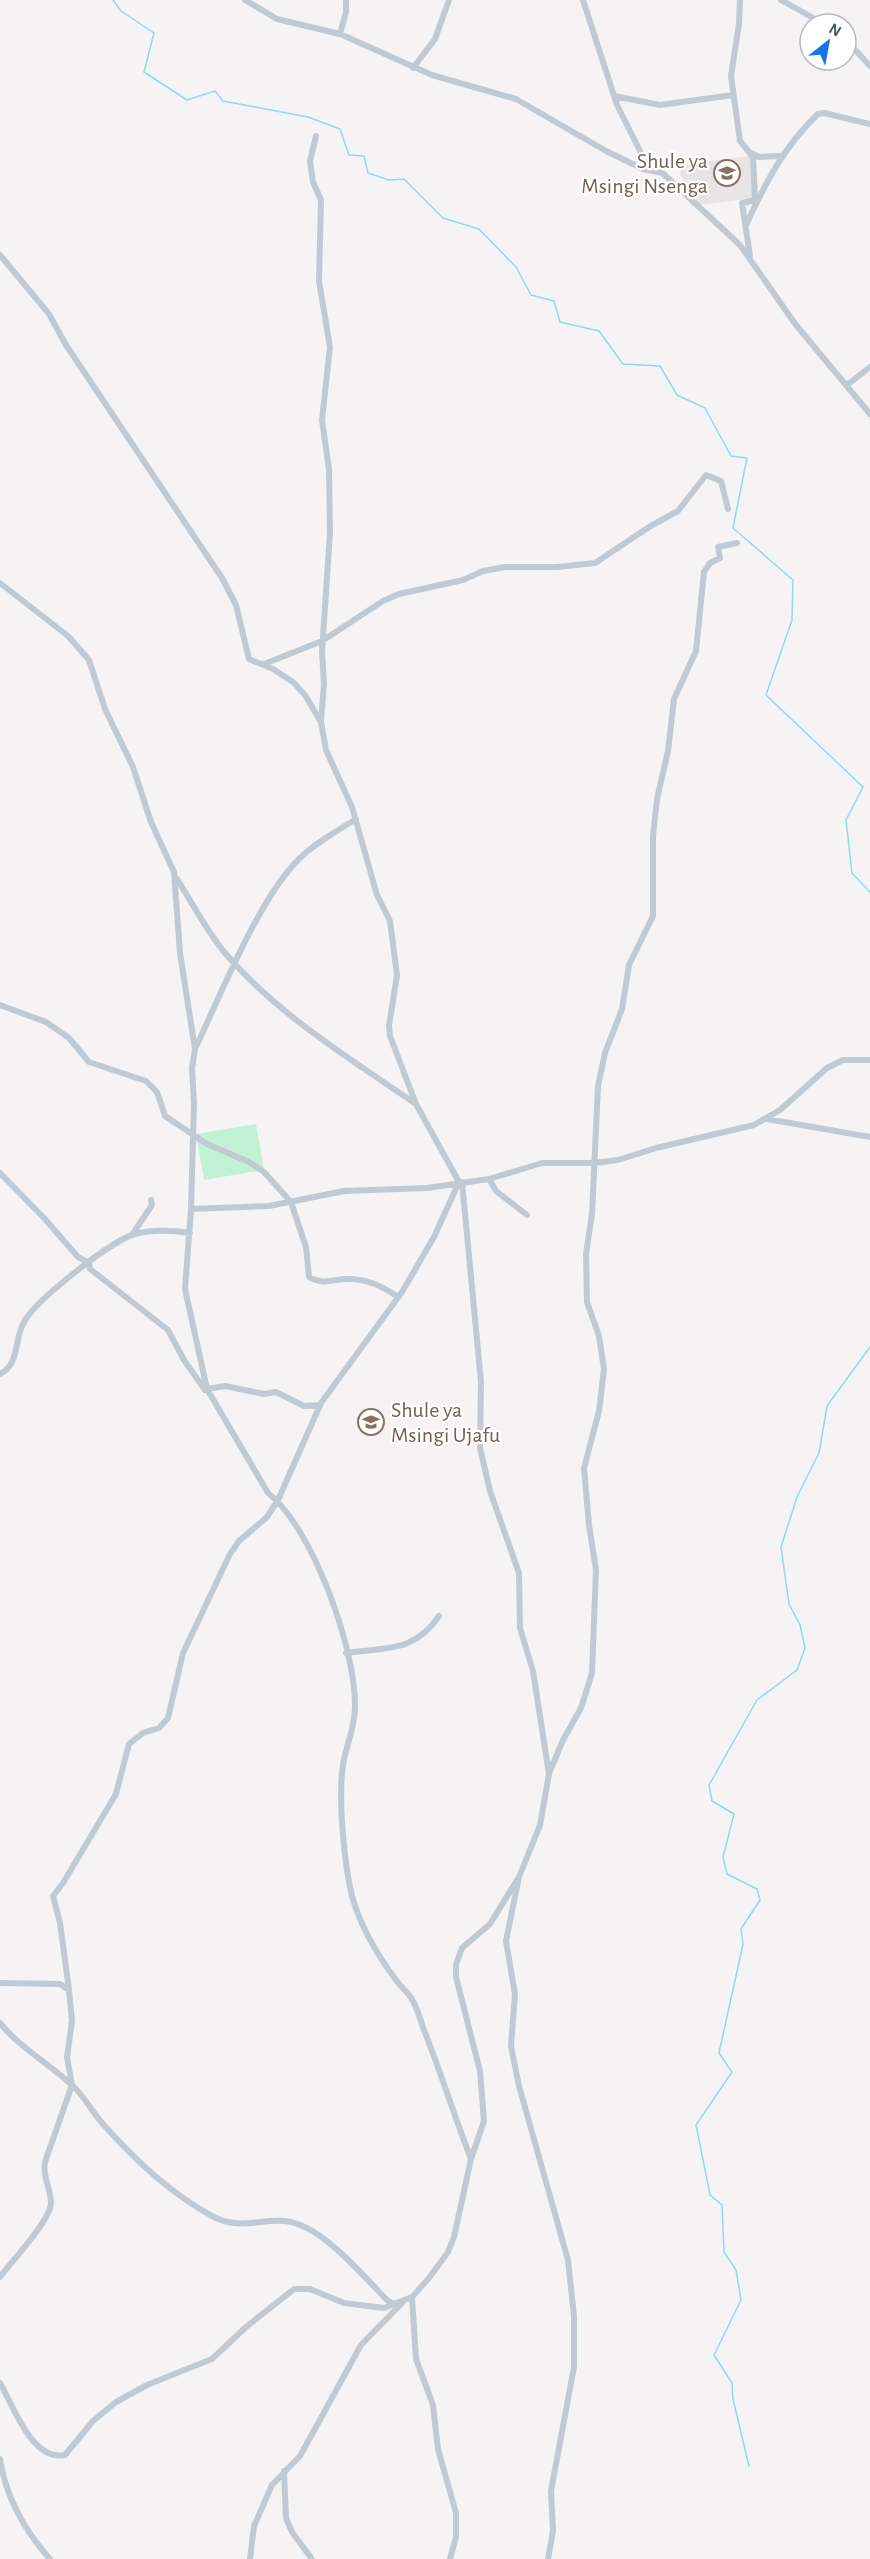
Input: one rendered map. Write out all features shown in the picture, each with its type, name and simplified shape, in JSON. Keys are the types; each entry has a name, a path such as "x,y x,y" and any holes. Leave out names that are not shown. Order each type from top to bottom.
{"street":[{"path":"246,0 277,19 340,34 413,68 516,99 626,161 643,169 664,173"},
{"path":"340,34 346,12 346,0"},
{"path":"413,68 435,39 449,0"},
{"path":"583,0 614,96 637,148 750,257 792,319 870,414"},
{"path":"740,0 740,24 730,69 740,141 750,153 759,157 780,156"},
{"path":"782,0 803,12"},
{"path":"858,53 870,66"},
{"path":"614,96 660,105 734,94"},
{"path":"745,226 756,207 759,193 780,156 820,113 870,124"},
{"path":"316,136 310,161 313,182 321,200 319,292 330,347 324,379 321,425 330,489 329,547 322,641 324,684 321,722 326,750 356,819 378,895 390,921 397,975 389,1031 416,1104 460,1182 481,1382 480,1448 490,1491 519,1573 520,1628 533,1671 549,1774"},
{"path":"750,153 754,170 755,200 742,203 750,257"},
{"path":"0,255 49,314 70,352 222,578 236,605 246,654 253,663 263,664 322,641 383,601 399,594 463,580 483,571 505,567 557,567 595,563 649,527 678,512 706,476 721,482 728,509"},
{"path":"847,385 870,367"},
{"path":"250,2559 253,2532 272,2485 300,2456 362,2344 402,2303 412,2297 429,2278 451,2245 471,2159 484,2121 480,2072 456,1977 456,1965 462,1948 490,1924 519,1877 540,1826 549,1774 563,1740 581,1708 592,1673 596,1570 584,1468 600,1405 604,1369 599,1336 589,1311 585,1280 586,1245 592,1214 591,1188 595,1163 598,1086 603,1059 622,1009 629,965 653,916 653,830 674,699 696,651 705,569 720,558 717,549 719,546 737,543"},
{"path":"0,583 68,636 89,660 105,709 128,756 151,822 176,876 216,941 235,964 305,1026 416,1104"},
{"path":"263,664 299,688 321,722"},
{"path":"356,819 312,849 293,866 265,907 195,1049 192,1068 194,1133 191,1209 185,1289 207,1389 268,1493 278,1500 319,1568 330,1595 354,1689 355,1710 342,1782 344,1846 353,1896 381,1957 414,2001 471,2159"},
{"path":"176,876 180,953 195,1049"},
{"path":"0,1005 46,1022 69,1038 82,1056 93,1064 146,1081 157,1092 163,1114 207,1144 257,1166 291,1202 306,1247 309,1276 322,1283 346,1279 372,1282 398,1297"},
{"path":"191,1209 255,1207 345,1191 418,1189 489,1179 542,1162 595,1163 742,1129 767,1119 827,1068 843,1060 870,1060"},
{"path":"767,1119 870,1137"},
{"path":"0,1173 44,1217 78,1257 89,1263"},
{"path":"489,1179 496,1191 528,1215"},
{"path":"0,2277 48,2215 51,2201 43,2169 72,2085 67,2057 72,2029 69,1990 60,1923 52,1896 63,1883 114,1798 129,1744 140,1735 159,1728 168,1718 184,1648 230,1554 239,1541 270,1513 296,1466 321,1405 398,1297 434,1237 460,1182"},
{"path":"0,1374 8,1369 13,1360 26,1317 62,1282 131,1235 152,1205 151,1200"},
{"path":"131,1235 164,1230 190,1233"},
{"path":"89,1263 90,1269 170,1332 184,1360 213,1400"},
{"path":"207,1389 228,1386 264,1394 276,1392 304,1406 321,1405"},
{"path":"346,1653 415,1642 425,1635 439,1616"},
{"path":"519,1877 506,1941 515,1994 511,2046 519,2086 554,2206 573,2294 574,2367 551,2491 553,2530 548,2559"},
{"path":"0,1983 60,1984 69,1990"},
{"path":"0,2023 17,2043 72,2085 114,2136 163,2184 177,2194 232,2224 287,2221 302,2226 326,2241 388,2301 394,2304"},
{"path":"0,2384 32,2440 48,2453 61,2456 68,2453 93,2421 116,2402 147,2385 212,2359 246,2327 294,2289 310,2289 344,2303 367,2308 384,2308 402,2303"},
{"path":"412,2297 415,2356 433,2405 438,2449 456,2513 456,2537 450,2559"},
{"path":"0,2459 6,2484 21,2521 29,2535 50,2559"},
{"path":"284,2471 286,2518 292,2532 312,2559"}],"shaded area":[{"path":"750,156 755,198 691,206 678,165"}],"green space":[{"path":"256,1124 264,1170 204,1180 196,1134"}],"waterway":[{"path":"113,0 121,11 154,33 144,72 187,100 215,91 223,101 308,117 340,129 349,155 364,156 368,173 389,180 404,179 443,218 479,229 516,267 531,295 554,301 560,322 599,331 623,364 660,366 677,395 705,408 731,456 747,458 733,528 793,580 792,620 766,695 863,787 846,820 852,873 870,892"},
{"path":"749,2466 733,2399 732,2383 714,2355 741,2300 736,2270 724,2252 722,2205 710,2195 696,2125 732,2072 719,2053 743,1944 741,1929 760,1900 757,1889 727,1874 723,1857 734,1814 712,1801 709,1785 757,1700 797,1670 805,1648 800,1625 789,1604 781,1547 797,1497 819,1453 827,1406 870,1347"}],"place":[{"name":"Shule ya Msingi Nsenga","path":"727,173"},
{"name":"Shule ya Msingi Ujafu","path":"371,1422"}]}
